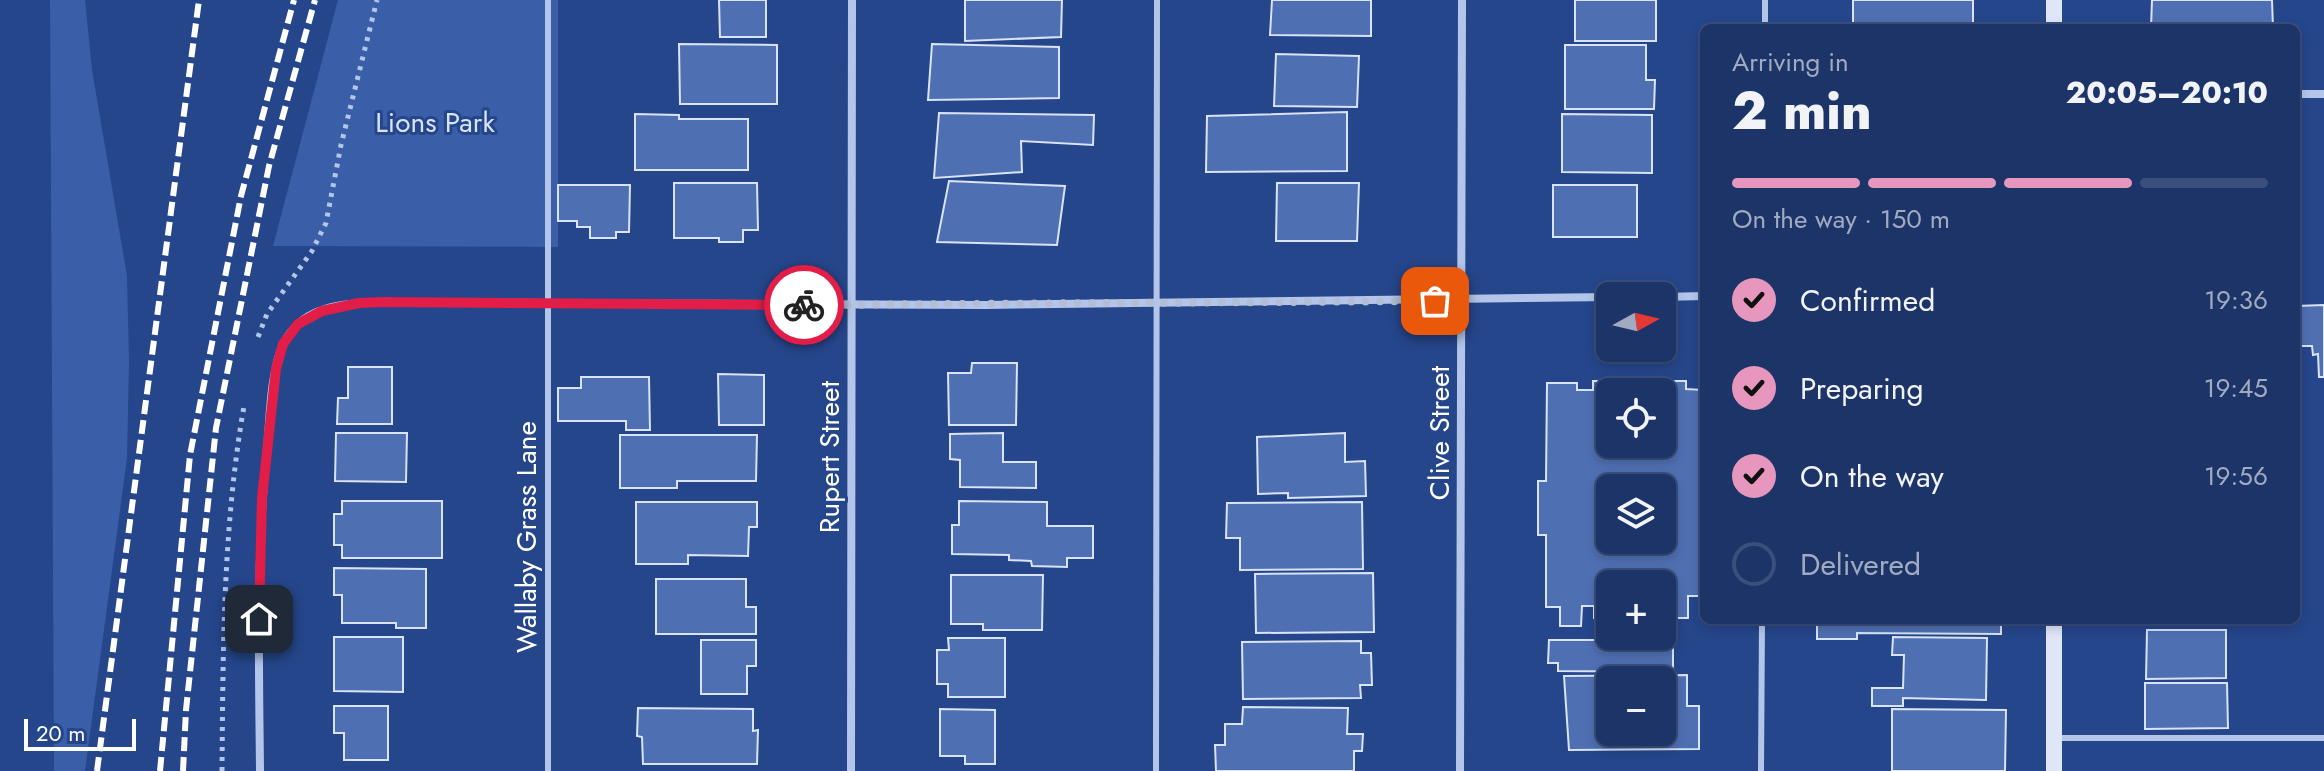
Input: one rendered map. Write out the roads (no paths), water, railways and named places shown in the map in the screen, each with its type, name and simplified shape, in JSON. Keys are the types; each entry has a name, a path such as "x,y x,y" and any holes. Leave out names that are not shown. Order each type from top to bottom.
{"street":[{"name":"Rupert Street","path":"851,771 852,0"},
{"name":"Clive Street","path":"1460,771 1462,0"},
{"path":"2054,0 2054,24"},
{"path":"2300,94 2324,94"},
{"path":"1676,297 1700,296"},
{"path":"260,771 262,498 279,355 290,334 308,317 338,306 359,303 1156,304 1596,297"},
{"path":"2054,624 2054,771"}],"lane":[{"name":"Wallaby Grass Lane","path":"548,0 548,771"},
{"path":"1156,771 1157,0"},
{"path":"1765,0 1765,24"},
{"path":"1761,771 1762,624"},
{"path":"2054,738 2324,738"}],"railway":[{"path":"97,771 199,0"},
{"path":"160,771 190,455 241,196 294,0"},
{"path":"183,771 186,710 216,428 269,166 315,0"}],"park label":[{"name":"Lions Park","path":"435,122"}]}
